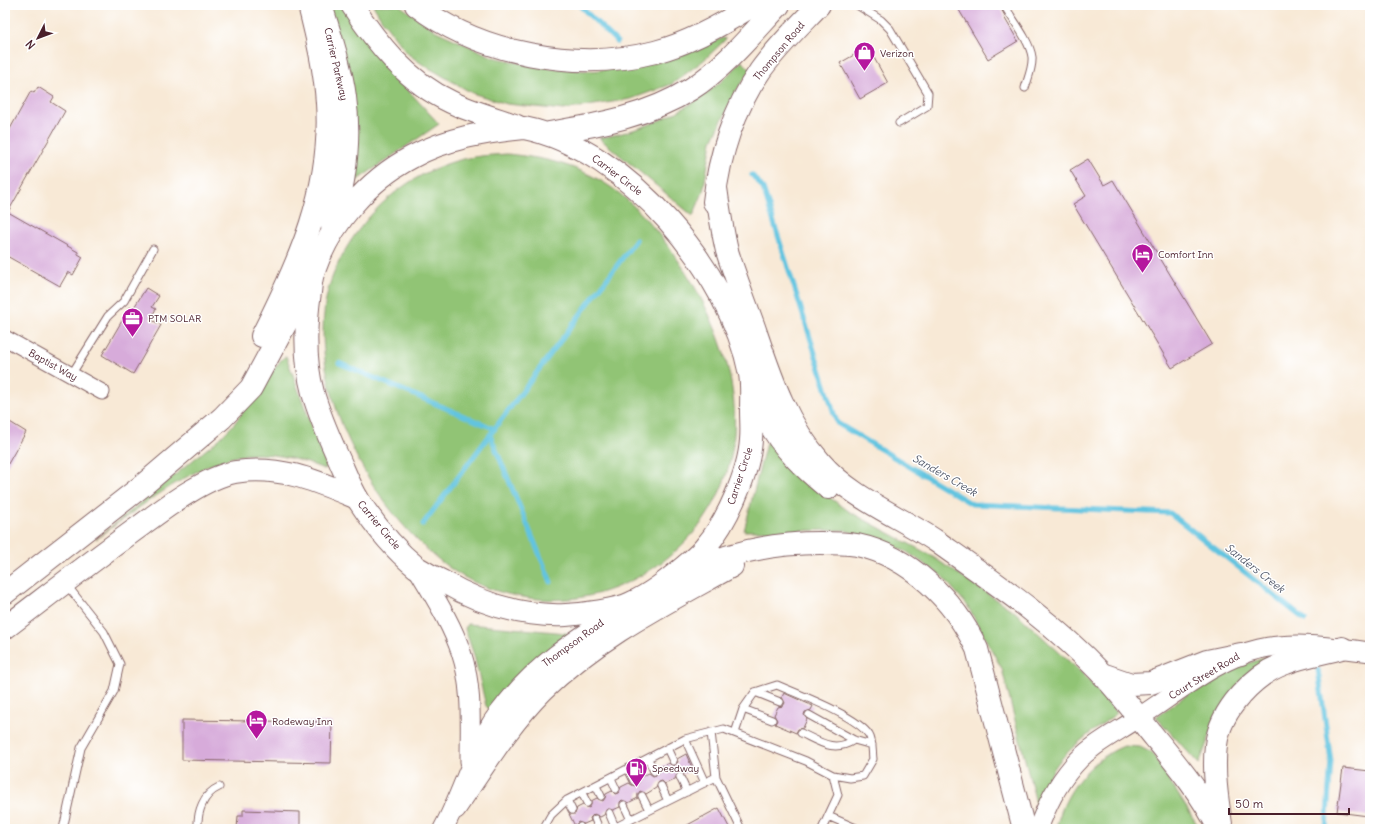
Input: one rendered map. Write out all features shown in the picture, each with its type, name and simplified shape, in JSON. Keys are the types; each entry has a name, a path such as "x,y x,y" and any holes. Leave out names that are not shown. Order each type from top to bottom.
{"main road":[{"path":"222,418 282,297 314,219 326,152 327,102 318,44 309,5"},
{"name":"Carrier Parkway","path":"321,5 345,95 347,116 348,150 344,180 328,241"},
{"path":"352,5 362,21 390,57 413,78 450,102 524,128"},
{"path":"416,5 450,27 483,41 530,56 567,60 624,58 655,52 696,38 753,5"},
{"path":"549,133 621,120 669,101 692,89 717,68 779,5"},
{"name":"Thompson Road","path":"728,309 711,234 716,188 723,153 733,123 749,88 761,70 780,47 819,5"},
{"name":"Carrier Circle","path":"524,128 549,133 595,158 615,171 645,196 672,224 697,256 728,309 740,341 750,377 751,442 745,468 728,513 706,547 667,582 629,605 576,614 544,616 490,605 460,592 417,567 391,542 357,498 329,436 313,393 305,326 313,273 328,241 365,191 382,176 411,157 448,141 493,131 524,128"},
{"path":"716,188 727,250 768,370 785,410 798,433 822,464 844,483 929,537 990,579 1047,622 1102,673 1181,770 1221,829"},
{"path":"5,593 142,486 222,418 251,388 313,273"},
{"path":"750,377 768,421 781,443 816,478 856,510 990,579"},
{"path":"5,628 166,507 223,475 260,470 281,472 301,476 357,498"},
{"path":"667,582 714,560 766,546 794,543 856,545 894,559 932,586 955,611 970,634 977,649 1024,829"},
{"path":"455,808 522,713 541,691 593,647 625,626 766,546"},
{"path":"1221,829 1215,784 1216,744 1221,726 1241,693 1261,675 1285,663 1342,648"},
{"path":"1102,673 1131,684 1151,683 1207,661 1241,654"}],"street":[{"name":"Baptist Way","path":"5,338 102,392"},
{"name":"Thompson Road","path":"417,567 451,627 461,652 469,697 470,767"},
{"name":"Thompson Road","path":"443,829 455,808 470,767 490,725 520,687 534,672 558,651 629,605"},
{"name":"Court Street Road","path":"1038,829 1052,793 1072,766 1088,750 1192,682 1241,654 1260,648 1301,644 1370,652"}],"lane":[{"path":"857,5 881,20 890,29 928,94 927,106 899,123"},
{"path":"1004,5 1030,48 1032,58 1031,68 1024,88"},
{"path":"71,375 108,316 124,301 153,249"},
{"path":"63,829 81,748 114,691 120,664 104,632 65,582"},
{"path":"543,829 551,815 567,800 685,739 724,729 734,733 806,761 833,775 850,778 863,776 873,759 869,735 856,723 826,706 776,685 755,692 744,709 734,733"},
{"path":"755,692 780,702"},
{"path":"744,709 772,720"},
{"path":"809,715 854,740 872,746"},
{"path":"711,732 716,777 741,829"},
{"path":"801,733 832,746 844,747 854,740"},
{"path":"685,739 705,783"},
{"path":"667,748 673,761"},
{"path":"648,759 654,771"},
{"path":"628,769 634,780"},
{"path":"822,829 838,795 833,775"},
{"path":"680,776 687,792"},
{"path":"609,813 614,828 716,777"},
{"path":"611,778 616,789"},
{"path":"596,786 601,796"},
{"path":"661,786 668,801"},
{"path":"198,829 198,816 204,800 210,791 219,787"},
{"path":"582,793 587,803"},
{"path":"642,796 649,810"},
{"path":"567,800 572,810"},
{"path":"624,805 631,820"},
{"path":"828,816 857,829"},
{"path":"594,820 599,829"}],"green space":[{"path":"326,5 343,5 388,68 439,124 350,185"},
{"path":"373,5 399,5 436,31 493,57 537,67 590,71 635,67 672,59 723,38 726,39 704,60 672,84 631,99 563,110 507,104 472,93 422,64 408,54 382,20"},
{"path":"742,61 751,70 736,91 712,141 703,192 693,216 599,138 639,128 677,112 711,89"},
{"path":"507,154 533,157 556,162 579,170 612,188 637,209 665,242 686,273 705,306 720,342 730,378 734,414 732,451 722,487 703,521 693,534 670,556 644,574 615,588 581,597 541,599 520,597 501,592 463,577 447,566 419,542 393,513 370,479 350,443 335,405 326,366 323,327 328,290 335,270 345,250 364,223 381,204 405,185 431,170 459,160 478,156"},
{"path":"286,356 327,468 324,469 299,460 282,456 256,454 236,456 215,463 172,486 151,499 96,539 219,439 234,424 281,360"},
{"path":"772,442 822,492 850,512 930,555 1015,612 1083,674 1117,713 1078,743 1058,763 1046,786 1038,811 1002,669 967,605 942,576 907,552 877,540 844,530 744,531 766,443"},
{"path":"467,624 567,633 567,639 490,710 486,706 474,655 465,629"},
{"path":"1287,653 1215,722 1199,764 1156,717 1187,695 1234,669 1251,662"},
{"path":"1124,746 1140,747 1152,753 1200,829 1056,829 1065,802 1080,779 1100,760 1111,752"}],"building":[{"path":"956,5 999,5 1018,41 988,59"},
{"name":"Verizon","path":"868,47 888,83 860,99 840,63"},
{"path":"38,87 54,97 51,102 65,111 8,212 78,252 78,254 83,257 73,275 68,272 60,286 5,255 5,138 31,91 34,93"},
{"name":"Comfort Inn","path":"1088,159 1104,185 1113,180 1212,344 1172,368 1073,204 1086,196 1070,170"},
{"path":"146,288 159,296 152,307 156,309 150,319 161,325 133,374 102,355 130,307 133,309"},
{"path":"5,419 26,432 5,469"},
{"path":"784,693 813,706 811,710 805,712 804,715 807,719 803,728 798,729 796,733 775,724 777,720 774,715 778,707 783,706 785,703 782,697"},
{"name":"Rodeway Inn","path":"182,720 332,722 331,763 182,760"},
{"path":"686,754 693,770 684,774 678,773 675,779 665,784 662,781 659,782 656,788 646,794 640,791 638,798 628,803 622,800 620,802 620,807 613,810 607,809 604,815 600,817 594,814 590,818 591,821 584,824 578,822 575,826 569,814 575,814 577,808 583,805 589,808 591,801 597,798 603,801 606,794 612,791 615,794 618,793 621,787 629,783 636,786 639,782 638,778 649,773 653,776 657,775 659,772 658,768 669,763 672,766 675,765 678,762 677,759"},
{"path":"1343,768 1370,771 1370,800 1368,816 1337,812"},
{"path":"719,808 730,829 680,829"},
{"path":"243,810 300,812 300,829 237,829 238,816 243,816"}],"waterway":[{"name":"Sanders Creek","path":"579,5 617,42"},
{"name":"Sanders Creek","path":"752,175 763,188 837,423 972,504 1170,513 1305,620"},
{"path":"423,524 636,240"},
{"path":"339,363 495,429"},
{"path":"490,435 551,582"},
{"name":"Sanders Creek","path":"1318,670 1331,761 1326,829"}],"place":[{"name":"Verizon","path":"864,72"},
{"name":"Comfort Inn","path":"1142,274"},
{"name":"PTM SOLAR","path":"133,338"},
{"name":"Rodeway Inn","path":"257,740"},
{"name":"Speedway","path":"636,788"}]}
